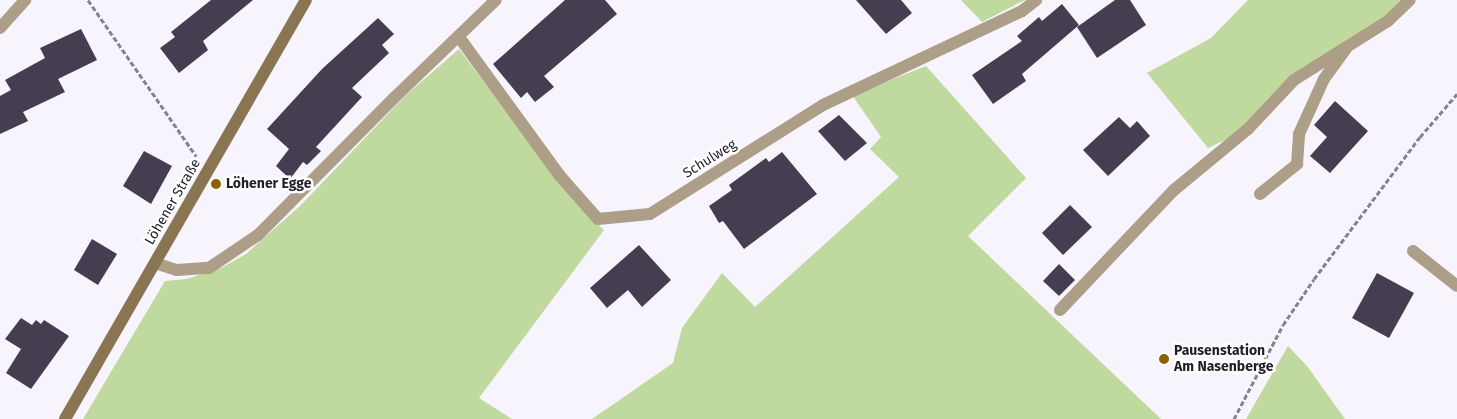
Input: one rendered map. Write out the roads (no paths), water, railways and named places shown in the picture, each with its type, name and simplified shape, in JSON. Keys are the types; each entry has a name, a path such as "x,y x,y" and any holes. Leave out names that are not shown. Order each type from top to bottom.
{"street":[{"path":"0,28 25,0"},
{"name":"Löhener Straße","path":"65,419 306,0"},
{"path":"156,263 177,270 209,268 258,235 394,98 496,0"},
{"name":"Schulweg","path":"459,37 560,176 598,220 650,214 823,106 1022,11 1036,0"},
{"path":"1060,310 1174,190 1248,129 1294,80 1351,42 1388,21 1410,0"},
{"path":"1260,194 1297,164 1299,134 1324,79 1351,42"},
{"path":"1413,251 1457,286"}],"place":[{"name":"Löhener Egge","path":"216,184"},
{"name":"Pausenstation Am Nasenberge","path":"1164,359"}]}
